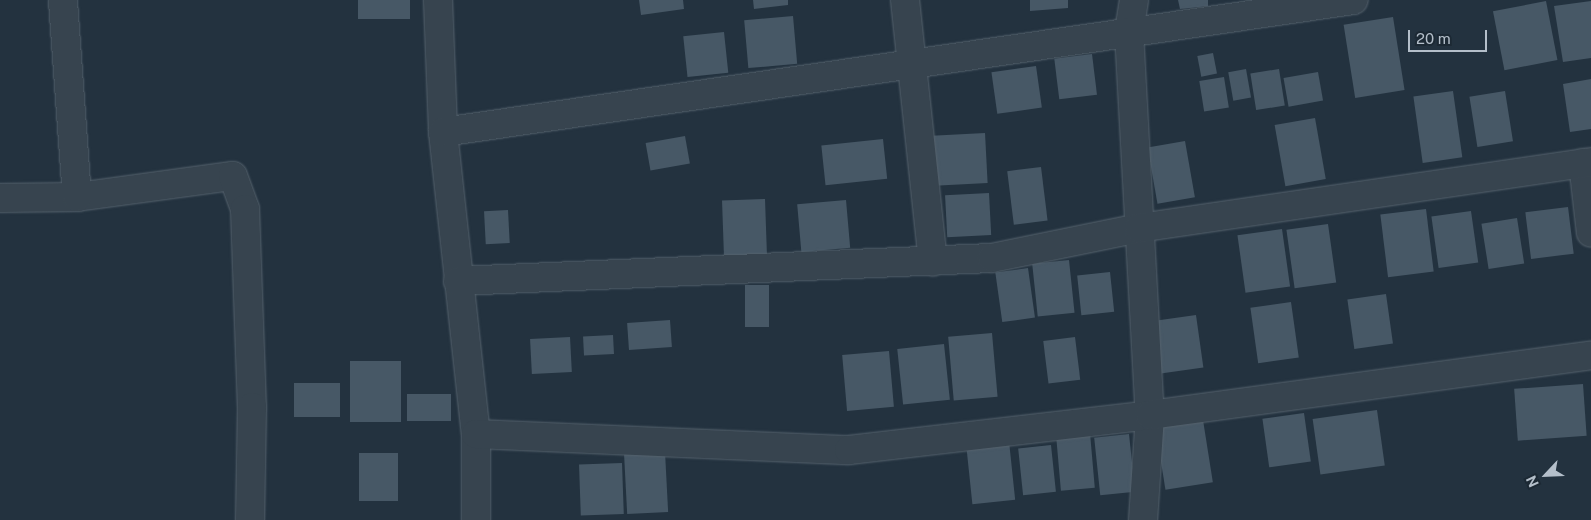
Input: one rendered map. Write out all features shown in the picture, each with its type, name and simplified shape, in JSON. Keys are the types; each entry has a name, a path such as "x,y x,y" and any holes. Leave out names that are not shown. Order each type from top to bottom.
{"street":[{"path":"63,0 77,196"},
{"path":"438,0 443,132 476,434 476,520"},
{"path":"904,0 933,262"},
{"path":"1134,0 1129,32 1150,415 1143,520"},
{"path":"443,132 1353,0"},
{"path":"458,281 992,258 1140,228 1587,162 1591,233"},
{"path":"0,198 77,196 233,176 245,209 252,407 250,520"},
{"path":"476,434 849,450 1150,415 1591,355"}],"building":[{"path":"358,0 410,0 410,19 358,19"},
{"path":"639,0 683,0 684,9 641,15"},
{"path":"753,0 788,0 788,5 754,9"},
{"path":"1030,0 1068,0 1068,8 1030,11"},
{"path":"1178,0 1208,0 1208,6 1180,9"},
{"path":"1546,1 1557,60 1504,70 1493,11"},
{"path":"1591,1 1591,58 1563,62 1554,6"},
{"path":"793,16 797,64 748,68 744,20"},
{"path":"1393,17 1405,90 1355,98 1344,25"},
{"path":"724,32 728,73 688,77 683,36"},
{"path":"1213,53 1217,74 1201,77 1197,56"},
{"path":"1092,54 1097,95 1059,99 1054,59"},
{"path":"1036,66 1042,108 997,114 991,72"},
{"path":"1246,69 1251,98 1233,101 1228,72"},
{"path":"1279,69 1285,106 1256,110 1250,74"},
{"path":"1318,72 1323,101 1289,107 1284,78"},
{"path":"1224,77 1229,108 1204,112 1199,81"},
{"path":"1591,79 1591,129 1570,132 1563,84"},
{"path":"1453,91 1462,157 1423,163 1413,97"},
{"path":"1505,91 1513,141 1477,147 1469,97"},
{"path":"1315,118 1326,179 1285,186 1275,125"},
{"path":"985,133 988,183 930,186 927,136"},
{"path":"685,136 690,164 650,171 646,143"},
{"path":"883,139 887,179 826,185 821,145"},
{"path":"1185,141 1195,197 1157,204 1148,148"},
{"path":"1041,167 1048,221 1014,225 1007,171"},
{"path":"989,193 991,235 947,237 945,195"},
{"path":"765,199 767,260 724,261 722,201"},
{"path":"846,200 850,248 801,252 797,204"},
{"path":"1568,207 1574,254 1531,259 1525,212"},
{"path":"1426,209 1434,272 1388,277 1380,215"},
{"path":"508,210 510,243 486,244 484,211"},
{"path":"1471,211 1478,262 1439,268 1431,217"},
{"path":"1517,218 1524,263 1489,269 1481,224"},
{"path":"1328,224 1336,282 1295,288 1286,230"},
{"path":"1282,229 1290,286 1246,293 1237,235"},
{"path":"1069,260 1075,313 1038,317 1032,264"},
{"path":"1028,268 1035,318 1002,322 995,273"},
{"path":"1110,272 1114,312 1081,315 1077,275"},
{"path":"745,285 769,285 769,327 745,327"},
{"path":"1386,294 1393,344 1354,349 1347,299"},
{"path":"1291,302 1299,357 1258,363 1250,308"},
{"path":"1196,315 1203,367 1161,373 1153,321"},
{"path":"670,320 672,347 629,350 627,323"},
{"path":"992,333 998,397 954,401 948,337"},
{"path":"613,335 614,354 584,356 583,337"},
{"path":"570,337 572,372 532,374 530,339"},
{"path":"1075,337 1080,380 1048,384 1043,341"},
{"path":"944,344 950,400 903,405 897,349"},
{"path":"889,351 894,407 847,411 842,355"},
{"path":"350,361 401,361 401,422 350,422"},
{"path":"294,383 340,383 340,417 294,417"},
{"path":"1583,384 1587,436 1518,441 1514,389"},
{"path":"407,394 451,394 451,421 407,421"},
{"path":"1377,410 1385,465 1320,475 1313,419"},
{"path":"1304,413 1311,462 1269,467 1262,419"},
{"path":"1203,420 1213,482 1165,490 1156,428"},
{"path":"1090,433 1095,488 1061,491 1056,436"},
{"path":"1129,434 1135,492 1100,495 1094,438"},
{"path":"1009,441 1015,500 972,504 966,445"},
{"path":"1051,445 1056,492 1023,495 1018,448"},
{"path":"665,452 668,512 627,514 624,454"},
{"path":"359,453 398,453 398,501 359,501"},
{"path":"622,463 624,514 581,515 579,465"}]}
